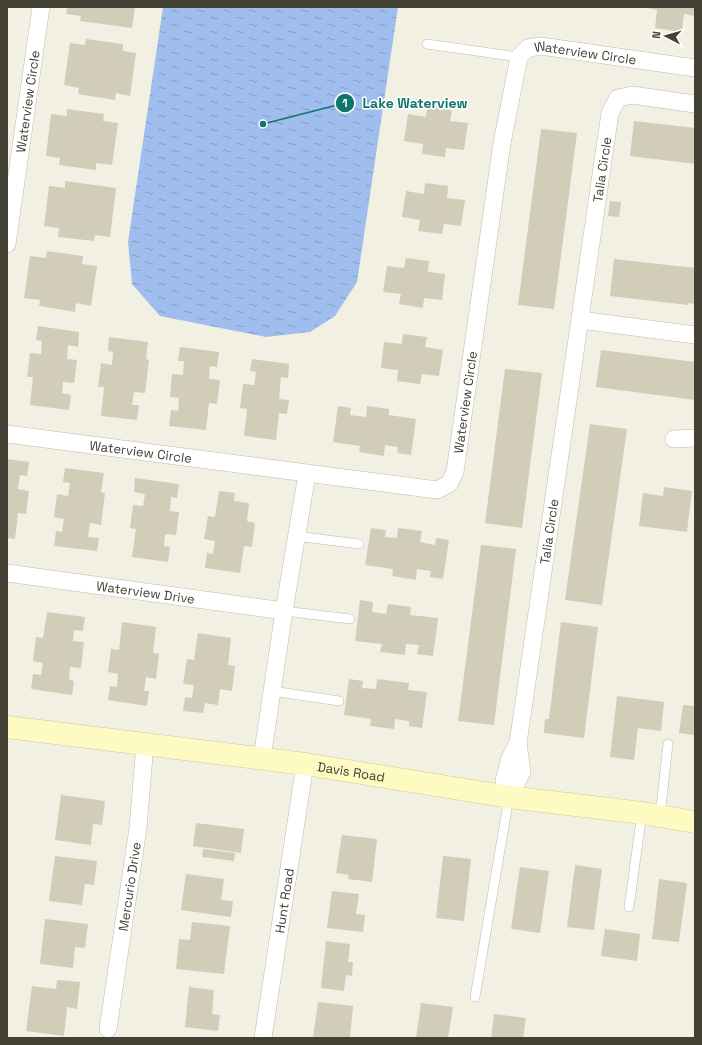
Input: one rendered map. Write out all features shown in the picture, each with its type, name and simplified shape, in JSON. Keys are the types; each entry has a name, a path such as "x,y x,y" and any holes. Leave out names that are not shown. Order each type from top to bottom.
{"street":[{"name":"Waterview Circle","path":"7,244 41,7"},
{"name":"Waterview Circle","path":"7,434 437,490 449,484 455,472 502,143 518,57 528,48 541,46 695,68"},
{"name":"Talia Circle","path":"509,797 522,772 518,743 610,113 618,98 632,96 695,104"},
{"path":"580,320 695,335"},
{"path":"674,439 695,438"},
{"path":"262,758 284,611 307,474"},
{"name":"Waterview Drive","path":"7,573 284,611"},
{"name":"Davis Road","path":"7,727 262,758 509,797 695,822"},
{"name":"Mercurio Drive","path":"108,1030 138,828 145,744"},
{"name":"Hunt Road","path":"263,1038 305,764"}],"lane":[{"path":"427,44 518,57"},
{"path":"296,536 359,544"},
{"path":"284,611 350,619"},
{"path":"272,691 339,701"},
{"path":"629,906 668,744"},
{"path":"475,997 509,797"}],"water":[{"path":"163,7 398,7 357,282 335,316 310,332 266,337 160,316 132,284 128,242"}],"building":[{"path":"67,7 135,7 132,28 80,21 81,16 66,14"},
{"path":"648,7 695,7 695,16 684,14 682,32 655,28 657,10"},
{"path":"86,39 123,44 123,51 136,53 130,96 116,93 115,100 78,94 79,88 64,85 70,43 85,45"},
{"path":"427,106 452,110 450,121 468,123 464,150 446,148 445,157 422,154 423,144 404,141 408,114 426,117"},
{"path":"67,109 104,114 103,121 118,123 112,165 96,163 96,170 59,165 60,158 46,156 51,114 67,116"},
{"path":"634,121 695,128 695,164 630,156"},
{"path":"541,129 577,133 554,309 518,305"},
{"path":"65,181 116,188 110,237 95,235 94,241 58,237 59,228 44,226 49,186 65,188"},
{"path":"425,183 448,186 447,198 465,200 461,226 444,224 442,234 418,231 420,220 402,217 406,191 424,194"},
{"path":"610,201 621,202 619,217 608,216"},
{"path":"47,251 83,256 82,264 97,266 91,306 76,303 75,312 39,306 40,300 24,298 30,256 46,258"},
{"path":"406,258 429,261 428,272 445,274 442,300 424,298 423,308 399,304 401,294 383,292 387,266 404,268"},
{"path":"614,259 695,268 695,304 688,303 688,305 610,296"},
{"path":"38,326 79,332 78,347 68,345 67,359 77,360 74,383 63,382 62,393 71,395 69,410 30,405 33,377 27,377 30,353 41,354 42,341 36,340"},
{"path":"403,334 427,337 425,347 443,350 439,376 422,374 420,384 397,381 398,370 381,368 384,342 402,344"},
{"path":"109,337 148,342 146,359 149,360 145,393 134,392 132,405 139,405 137,420 101,416 104,387 98,387 101,363 112,365 113,352 108,351"},
{"path":"180,347 219,352 217,367 210,366 209,379 220,380 217,404 209,403 206,430 169,426 171,410 178,411 179,398 170,397 172,374 183,375 184,361 178,361"},
{"path":"601,350 695,362 695,400 596,387"},
{"path":"252,359 289,364 288,378 281,377 279,399 289,400 287,414 279,413 276,440 244,436 247,409 240,408 243,384 254,385 256,372 250,371"},
{"path":"505,369 542,373 522,528 485,523"},
{"path":"338,406 351,408 350,415 366,417 367,406 389,409 389,415 416,419 411,455 397,453 398,447 385,445 384,456 359,452 360,446 333,442"},
{"path":"590,424 627,429 602,605 565,600"},
{"path":"7,459 29,462 27,476 20,475 18,489 29,491 26,514 18,513 15,539 7,538"},
{"path":"65,468 104,473 101,492 105,493 101,525 90,523 88,537 99,538 97,551 54,546 56,531 62,532 64,519 54,517 57,494 68,496 70,483 63,482"},
{"path":"135,478 179,484 177,498 171,497 170,511 179,512 176,535 165,534 164,546 170,547 168,562 132,557 136,529 130,528 133,505 143,506 145,494 134,492"},
{"path":"664,487 692,491 687,532 639,526 643,493 663,496"},
{"path":"219,491 235,493 234,501 249,503 247,521 255,523 252,547 244,546 240,573 205,568 207,553 213,554 215,541 204,539 208,516 215,517"},
{"path":"371,528 386,530 385,537 397,538 398,528 422,531 420,542 435,545 436,538 449,540 443,579 430,577 431,571 417,569 416,580 392,576 393,569 365,565"},
{"path":"481,545 516,549 494,725 458,721"},
{"path":"360,600 373,602 372,612 386,614 388,604 411,607 410,615 438,618 433,656 417,654 419,645 406,644 405,655 380,652 382,644 355,641"},
{"path":"47,612 85,617 83,631 74,630 73,641 84,642 81,668 70,667 69,680 74,681 72,695 31,689 33,674 41,675 43,663 33,661 36,637 43,638"},
{"path":"122,622 156,627 153,653 159,654 156,679 146,677 144,691 149,691 147,706 108,700 110,686 117,687 118,674 108,672 111,649 119,650"},
{"path":"561,622 598,627 584,738 544,733 545,719 549,719"},
{"path":"198,633 231,638 228,665 235,666 232,691 220,689 218,705 205,703 203,713 183,711 185,697 192,698 194,685 183,684 187,659 194,660"},
{"path":"349,679 363,681 362,688 376,689 377,679 409,683 408,690 427,692 422,728 409,726 409,721 395,719 394,729 370,726 371,719 344,715"},
{"path":"617,696 664,702 661,731 638,728 634,760 610,757"},
{"path":"683,705 695,706 695,735 679,733"},
{"path":"61,795 105,801 102,825 93,824 91,845 55,840"},
{"path":"196,823 244,829 241,853 193,846"},
{"path":"342,835 377,839 372,882 348,879 349,875 336,873"},
{"path":"203,849 235,853 234,861 202,857"},
{"path":"55,856 97,861 94,885 85,884 82,905 49,901"},
{"path":"443,856 471,859 464,921 436,918"},
{"path":"575,865 602,869 594,930 567,927"},
{"path":"520,867 549,871 540,933 511,929"},
{"path":"186,874 224,879 221,900 233,901 231,917 181,910"},
{"path":"659,879 687,883 679,942 652,939"},
{"path":"332,891 359,894 356,914 365,915 363,932 327,928"},
{"path":"45,919 88,924 85,948 75,947 73,968 40,964"},
{"path":"192,922 230,926 224,974 176,969 179,939 190,940"},
{"path":"605,929 640,934 637,961 601,956"},
{"path":"326,941 350,944 348,962 353,962 352,976 346,975 344,991 321,988"},
{"path":"57,980 80,982 77,1009 67,1007 64,1036 26,1031 32,986 56,989"},
{"path":"189,987 214,990 212,1014 220,1015 218,1031 185,1027"},
{"path":"318,1002 353,1006 350,1038 313,1038"},
{"path":"421,1003 453,1007 448,1038 416,1038"},
{"path":"494,1014 526,1018 523,1038 491,1038"}],"place":[{"name":"Lake Waterview","path":"263,124"}]}
